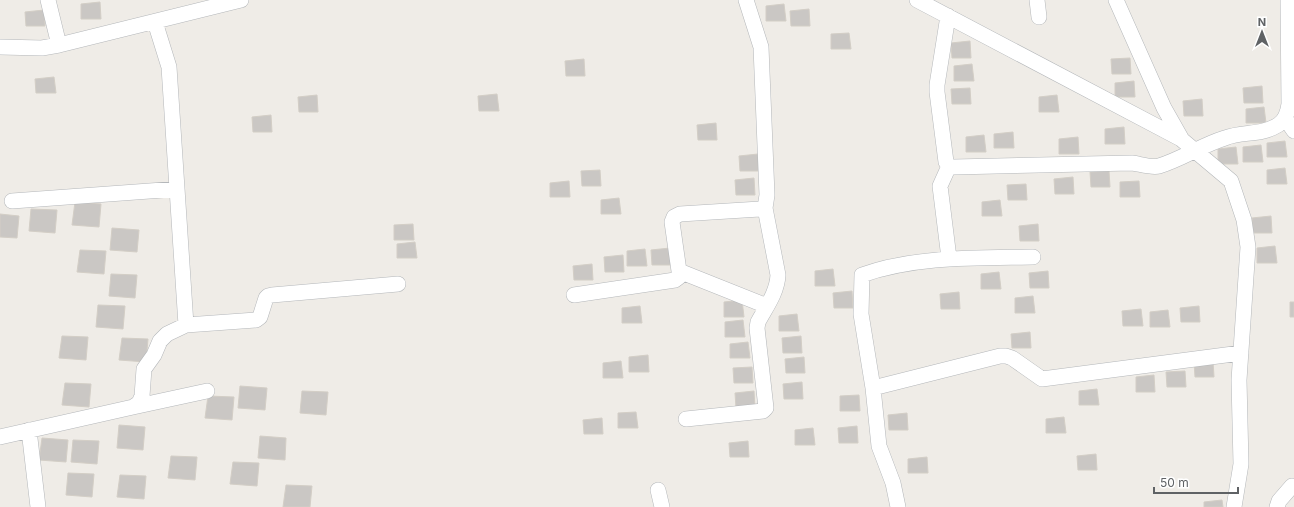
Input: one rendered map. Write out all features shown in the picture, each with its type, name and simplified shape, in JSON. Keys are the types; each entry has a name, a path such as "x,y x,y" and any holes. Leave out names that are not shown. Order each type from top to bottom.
{"street":[{"path":"48,0 59,45"},
{"path":"0,47 42,48 59,45 241,0"},
{"path":"686,419 763,411 766,408 757,328 758,322 776,288 778,275 764,208 766,195 761,47 746,0"},
{"path":"917,0 1182,138 1231,181 1244,220 1248,248 1239,380 1241,464 1234,507"},
{"path":"1037,0 1039,17"},
{"path":"1116,0 1164,108 1182,138"},
{"path":"1122,16 1123,0"},
{"path":"948,16 937,92 946,162 949,166 1132,163 1158,167 1228,137 1257,134 1268,130 1279,124 1285,118 1288,112 1289,104 1288,0"},
{"path":"155,22 169,67 186,325"},
{"path":"1285,118 1294,131"},
{"path":"949,166 940,186 949,258"},
{"path":"12,201 177,189"},
{"path":"574,295 675,280 679,276 680,271 672,222 674,217 680,214 764,208"},
{"path":"898,507 893,484 879,446 873,388 861,314 862,275 879,269 949,258 1032,257"},
{"path":"680,271 767,306"},
{"path":"133,407 139,403 142,396 144,369 154,355 160,341 167,334 186,325 258,319 266,298 272,294 398,284"},
{"path":"873,388 1000,356 1012,358 1042,379 1241,353"},
{"path":"0,437 207,391"},
{"path":"29,430 38,507"},
{"path":"1277,507 1279,501 1292,486"},
{"path":"658,490 662,507"}],"building":[{"path":"100,2 101,19 81,19 81,4"},
{"path":"784,4 786,21 766,21 766,6"},
{"path":"809,9 810,26 791,26 790,11"},
{"path":"44,10 45,26 26,26 25,12"},
{"path":"849,33 851,49 831,49 831,34"},
{"path":"970,41 971,58 952,58 951,43"},
{"path":"1130,58 1131,74 1112,74 1111,59"},
{"path":"584,59 585,76 566,76 565,61"},
{"path":"972,64 974,81 954,81 954,66"},
{"path":"54,77 56,93 36,93 35,79"},
{"path":"1134,81 1135,97 1115,97 1115,83"},
{"path":"1262,86 1263,103 1244,103 1243,88"},
{"path":"970,88 971,104 952,104 951,89"},
{"path":"497,94 499,111 479,111 478,96"},
{"path":"317,95 318,112 299,112 298,97"},
{"path":"1057,95 1059,112 1039,112 1039,97"},
{"path":"1202,99 1203,116 1184,116 1183,101"},
{"path":"1264,107 1266,123 1246,123 1246,109"},
{"path":"271,115 272,132 253,132 252,117"},
{"path":"716,123 717,140 698,140 697,125"},
{"path":"1124,127 1125,144 1105,144 1105,129"},
{"path":"1013,132 1014,148 994,148 994,134"},
{"path":"984,135 986,152 966,152 966,137"},
{"path":"1078,137 1079,154 1059,154 1059,139"},
{"path":"1285,141 1287,157 1267,157 1267,143"},
{"path":"1261,145 1263,162 1243,162 1243,147"},
{"path":"1236,147 1238,164 1218,164 1218,149"},
{"path":"758,154 759,171 740,171 739,156"},
{"path":"1285,168 1287,184 1267,184 1267,170"},
{"path":"600,170 601,186 582,186 581,171"},
{"path":"1109,171 1110,187 1091,187 1090,172"},
{"path":"1073,177 1074,194 1055,194 1054,179"},
{"path":"754,178 755,195 736,195 735,180"},
{"path":"569,181 570,197 550,197 550,183"},
{"path":"1139,181 1140,197 1120,197 1120,182"},
{"path":"1026,184 1027,200 1008,200 1007,185"},
{"path":"619,198 621,214 601,214 601,200"},
{"path":"1000,200 1002,216 982,216 982,202"},
{"path":"75,202 101,204 99,227 72,225"},
{"path":"31,209 57,210 55,233 29,231"},
{"path":"0,214 19,216 17,238 0,237"},
{"path":"1271,216 1272,233 1253,233 1252,218"},
{"path":"413,224 414,240 394,240 394,225"},
{"path":"1038,224 1039,241 1020,241 1019,226"},
{"path":"112,228 139,230 137,252 110,250"},
{"path":"415,242 417,258 397,258 397,244"},
{"path":"1275,246 1277,263 1257,263 1257,248"},
{"path":"670,248 671,265 652,265 651,250"},
{"path":"645,249 647,266 627,266 627,251"},
{"path":"80,250 106,251 104,274 77,272"},
{"path":"623,255 624,272 605,272 604,257"},
{"path":"592,264 593,280 574,280 573,266"},
{"path":"833,269 835,286 815,286 815,271"},
{"path":"1048,271 1049,288 1030,288 1029,273"},
{"path":"999,272 1001,289 981,289 981,274"},
{"path":"111,274 137,275 135,298 109,296"},
{"path":"852,291 853,308 834,308 833,293"},
{"path":"959,292 960,309 941,309 940,294"},
{"path":"1033,296 1035,313 1015,313 1015,298"},
{"path":"742,300 744,317 724,317 724,302"},
{"path":"1290,302 1294,302 1294,317 1290,317"},
{"path":"98,305 125,306 123,329 96,327"},
{"path":"640,306 642,323 622,323 622,308"},
{"path":"1199,306 1200,322 1181,322 1180,308"},
{"path":"1141,309 1143,326 1123,326 1122,311"},
{"path":"1168,310 1170,327 1150,327 1150,312"},
{"path":"797,314 799,331 779,331 779,316"},
{"path":"743,320 745,337 725,337 725,322"},
{"path":"1030,332 1031,348 1012,348 1011,334"},
{"path":"62,336 88,337 86,360 59,358"},
{"path":"801,336 802,353 783,353 782,338"},
{"path":"122,338 148,339 146,362 119,360"},
{"path":"748,342 750,358 730,358 730,344"},
{"path":"648,355 649,372 629,372 629,357"},
{"path":"804,357 805,373 786,373 785,359"},
{"path":"621,361 623,378 603,378 603,363"},
{"path":"1213,361 1214,377 1195,377 1194,362"},
{"path":"752,367 753,383 734,383 733,368"},
{"path":"1185,371 1186,387 1167,387 1166,372"},
{"path":"1154,375 1155,392 1136,392 1136,377"},
{"path":"802,382 803,399 784,399 783,384"},
{"path":"65,383 91,384 89,407 62,405"},
{"path":"240,386 267,388 265,410 238,408"},
{"path":"1097,389 1099,405 1079,405 1079,391"},
{"path":"302,391 328,392 326,415 300,413"},
{"path":"754,391 755,408 736,408 735,393"},
{"path":"859,395 860,411 840,411 840,396"},
{"path":"208,396 234,397 232,420 205,418"},
{"path":"636,412 638,428 618,428 618,413"},
{"path":"907,413 908,430 889,430 888,415"},
{"path":"1064,417 1066,433 1046,433 1046,419"},
{"path":"602,418 603,434 584,434 583,420"},
{"path":"119,425 145,427 143,450 117,448"},
{"path":"857,426 858,443 839,443 838,428"},
{"path":"813,428 815,445 795,445 795,430"},
{"path":"260,436 286,438 285,460 258,458"},
{"path":"42,438 68,440 66,462 39,460"},
{"path":"73,440 99,441 97,464 71,462"},
{"path":"748,441 749,457 730,457 729,443"},
{"path":"1096,454 1097,470 1078,470 1077,456"},
{"path":"171,456 197,457 195,480 168,478"},
{"path":"927,457 928,473 908,473 908,459"},
{"path":"233,462 259,463 257,486 230,484"},
{"path":"68,473 94,474 92,497 66,495"},
{"path":"120,475 146,476 144,499 117,497"},
{"path":"286,485 312,486 310,507 283,507"},
{"path":"1222,500 1223,507 1204,507 1204,502"}]}
